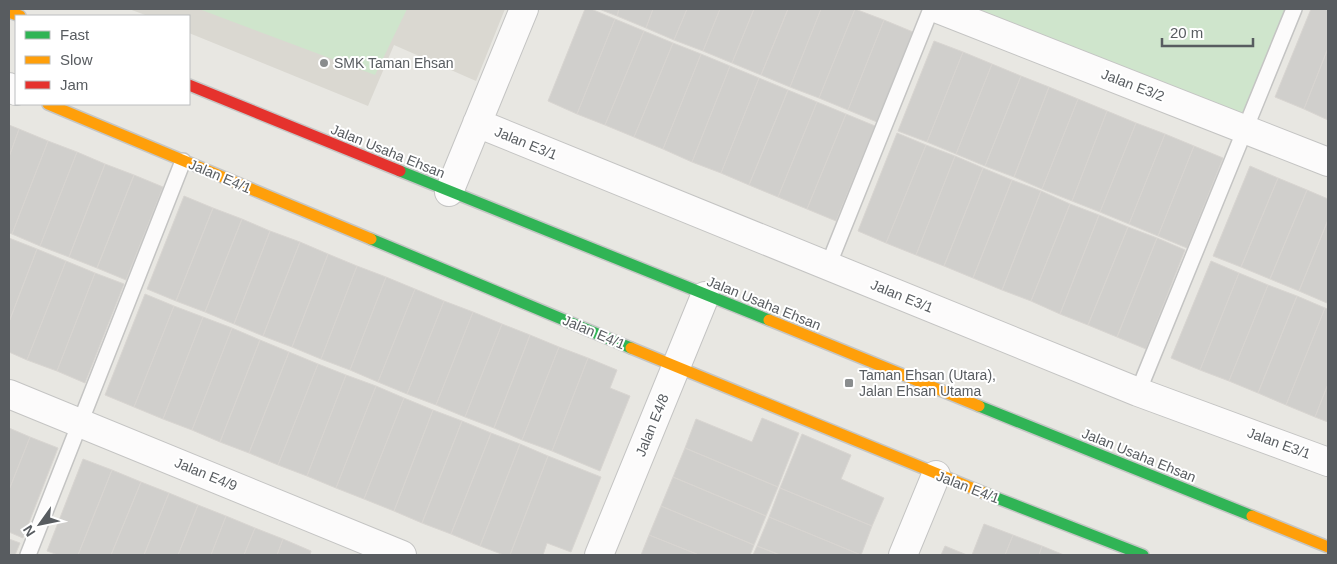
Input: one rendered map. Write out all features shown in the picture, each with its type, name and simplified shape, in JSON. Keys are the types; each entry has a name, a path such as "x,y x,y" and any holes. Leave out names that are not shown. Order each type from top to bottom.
{"street":[{"name":"Jalan E3/1","path":"449,192 524,9"},
{"name":"Jalan E3/2","path":"938,9 1328,162"},
{"name":"Jalan Usaha Ehsan","path":"190,86 1328,547"},
{"name":"Jalan E4/1","path":"50,105 936,475 1143,555"},
{"name":"Jalan E3/1","path":"477,123 1138,392 1328,462"},
{"name":"Jalan E4/8","path":"599,555 705,296"},
{"name":"Jalan E4/9","path":"9,394 402,555"},
{"path":"903,555 936,475"}],"lane":[{"path":"828,266 931,9"},
{"path":"1138,392 1294,9"},
{"path":"28,555 183,161"}],"shaded area":[{"name":"SMK Taman Ehsan","path":"129,9 505,9 476,81 394,45 368,106 190,33 190,15 145,15"}],"green space":[{"path":"199,9 407,9 375,75"},
{"path":"938,9 1294,9 1245,129"}],"building":[{"path":"585,9 591,9 615,19 577,114 548,101"},
{"path":"599,9 619,9 617,16"},
{"path":"619,9 653,9 646,28 617,16"},
{"path":"653,9 687,9 674,40 646,28"},
{"path":"687,9 720,9 703,51 674,40"},
{"path":"720,9 754,9 732,63 703,51"},
{"path":"754,9 788,9 761,75 732,63"},
{"path":"788,9 821,9 790,87 761,75"},
{"path":"821,9 855,9 819,98 790,87"},
{"path":"855,9 884,20 848,110 819,98"},
{"path":"1311,9 1328,9 1328,48 1304,109 1275,97"},
{"path":"615,19 644,31 605,125 577,114"},
{"path":"884,20 913,32 877,122 848,110"},
{"path":"644,31 673,43 634,137 605,125"},
{"path":"934,41 963,52 927,142 898,131"},
{"path":"673,43 701,54 663,149 634,137"},
{"path":"1328,48 1328,120 1304,109"},
{"path":"963,52 992,64 956,154 927,142"},
{"path":"701,54 730,66 692,162 663,149"},
{"path":"992,64 1021,76 985,166 956,154"},
{"path":"730,66 759,78 721,173 692,162"},
{"path":"1021,76 1049,87 1014,177 985,166"},
{"path":"759,78 788,90 749,185 721,173"},
{"path":"1049,87 1078,99 1042,189 1014,177"},
{"path":"788,90 817,102 778,197 749,185"},
{"path":"1078,99 1107,111 1072,201 1042,189"},
{"path":"817,102 846,114 807,209 778,197"},
{"path":"1107,111 1136,123 1100,212 1072,201"},
{"path":"846,114 875,126 836,221 807,209"},
{"path":"1136,123 1165,134 1129,224 1100,212"},
{"path":"9,125 19,129 9,157"},
{"path":"19,129 48,141 12,234 9,233 9,157"},
{"path":"897,133 926,145 886,243 858,231"},
{"path":"1165,134 1194,146 1158,236 1129,224"},
{"path":"48,141 77,152 40,246 12,234"},
{"path":"926,145 955,156 916,255 886,243"},
{"path":"1194,146 1223,158 1187,248 1158,236"},
{"path":"77,152 105,164 69,257 40,246"},
{"path":"955,156 983,168 944,266 916,255"},
{"path":"105,164 134,175 97,268 69,257"},
{"path":"1250,166 1278,178 1241,267 1213,256"},
{"path":"983,168 1012,180 973,278 944,266"},
{"path":"134,175 163,187 126,280 97,268"},
{"path":"1278,178 1307,190 1270,279 1241,267"},
{"path":"1012,180 1041,191 1002,290 973,278"},
{"path":"1307,190 1328,199 1328,220 1299,291 1270,279"},
{"path":"1041,191 1070,204 1031,301 1002,290"},
{"path":"184,196 213,208 176,301 147,289"},
{"path":"1070,204 1099,215 1060,314 1031,301"},
{"path":"213,208 242,219 205,312 176,301"},
{"path":"1099,215 1128,227 1088,325 1060,314"},
{"path":"242,219 270,231 234,324 205,312"},
{"path":"1328,220 1328,301 1327,303 1299,291"},
{"path":"1128,227 1157,238 1117,337 1088,325"},
{"path":"270,231 300,242 263,336 234,324"},
{"path":"9,238 37,249 9,322"},
{"path":"1157,238 1185,250 1146,349 1117,337"},
{"path":"300,242 328,254 292,347 263,336"},
{"path":"37,249 66,261 27,360 9,352 9,322"},
{"path":"328,254 357,266 321,359 292,347"},
{"path":"66,261 95,273 57,371 27,360"},
{"path":"1211,261 1239,273 1200,370 1171,358"},
{"path":"357,266 386,277 350,370 321,359"},
{"path":"95,273 124,284 85,383 57,371"},
{"path":"1239,273 1268,285 1229,381 1200,370"},
{"path":"386,277 415,289 378,382 350,370"},
{"path":"1268,285 1297,296 1258,393 1229,381"},
{"path":"415,289 444,301 407,394 378,382"},
{"path":"145,294 174,306 134,407 105,395"},
{"path":"1297,296 1325,308 1286,405 1258,393"},
{"path":"444,301 473,312 436,405 407,394"},
{"path":"174,306 203,317 163,419 134,407"},
{"path":"1325,308 1328,309 1328,384 1315,417 1286,405"},
{"path":"473,312 502,324 465,417 436,405"},
{"path":"203,317 232,328 192,430 163,419"},
{"path":"502,324 530,335 494,428 465,417"},
{"path":"232,328 260,340 220,442 192,430"},
{"path":"530,335 559,347 522,440 494,428"},
{"path":"260,340 289,352 249,453 220,442"},
{"path":"559,347 588,358 552,451 522,440"},
{"path":"289,352 318,364 278,465 249,453"},
{"path":"588,358 617,370 610,388 630,396 600,471 552,451"},
{"path":"318,364 346,375 307,476 278,465"},
{"path":"346,375 376,386 336,488 307,476"},
{"path":"1328,384 1328,422 1315,417"},
{"path":"376,386 404,398 364,499 336,488"},
{"path":"404,398 433,410 394,511 364,499"},
{"path":"433,410 462,421 422,523 394,511"},
{"path":"762,418 799,433 778,487 685,448 696,419 752,442"},
{"path":"462,421 491,433 451,534 422,523"},
{"path":"9,428 30,437 9,490"},
{"path":"491,433 520,444 480,546 451,534"},
{"path":"802,434 851,455 841,479 884,498 872,526 780,488"},
{"path":"30,437 58,448 23,538 9,532 9,490"},
{"path":"520,444 548,456 510,555 504,555 480,546"},
{"path":"685,448 778,487 766,516 673,477"},
{"path":"548,456 601,477 571,552 547,543 543,555 510,555"},
{"path":"83,459 112,470 78,555 58,555 47,551"},
{"path":"112,470 141,482 111,555 78,555"},
{"path":"673,477 766,516 754,545 661,506"},
{"path":"141,482 169,493 144,555 111,555"},
{"path":"780,488 872,526 861,555 769,517"},
{"path":"169,493 198,505 178,555 144,555"},
{"path":"198,505 226,516 211,555 178,555"},
{"path":"661,506 754,545 750,555 699,555 649,535"},
{"path":"226,516 255,528 244,555 211,555"},
{"path":"769,517 861,555 780,555 757,546"},
{"path":"984,524 1013,535 1005,555 972,555"},
{"path":"255,528 283,539 277,555 244,555"},
{"path":"649,535 699,555 641,555"},
{"path":"1013,535 1042,546 1039,555 1005,555"},
{"path":"9,539 20,543 15,555 9,555"},
{"path":"283,539 311,551 310,555 277,555"},
{"path":"757,546 780,555 753,555"},
{"path":"945,546 967,555 941,555"},
{"path":"1042,546 1064,555 1039,555"}],"traffic: fast":[{"path":"400,171 769,320"},
{"path":"371,239 631,348"},
{"path":"979,406 1252,516"},
{"path":"984,493 1143,555"}],"traffic: slow":[{"path":"9,12 17,15"},
{"path":"50,105 371,239"},
{"path":"769,320 979,406"},
{"path":"631,348 984,493"},
{"path":"1252,516 1328,547"}],"traffic: jam":[{"path":"190,85 400,171"}],"place":[{"name":"SMK Taman Ehsan","path":"324,63"},
{"name":"Taman Ehsan (Utara), Jalan Ehsan Utama","path":"849,383"}]}
